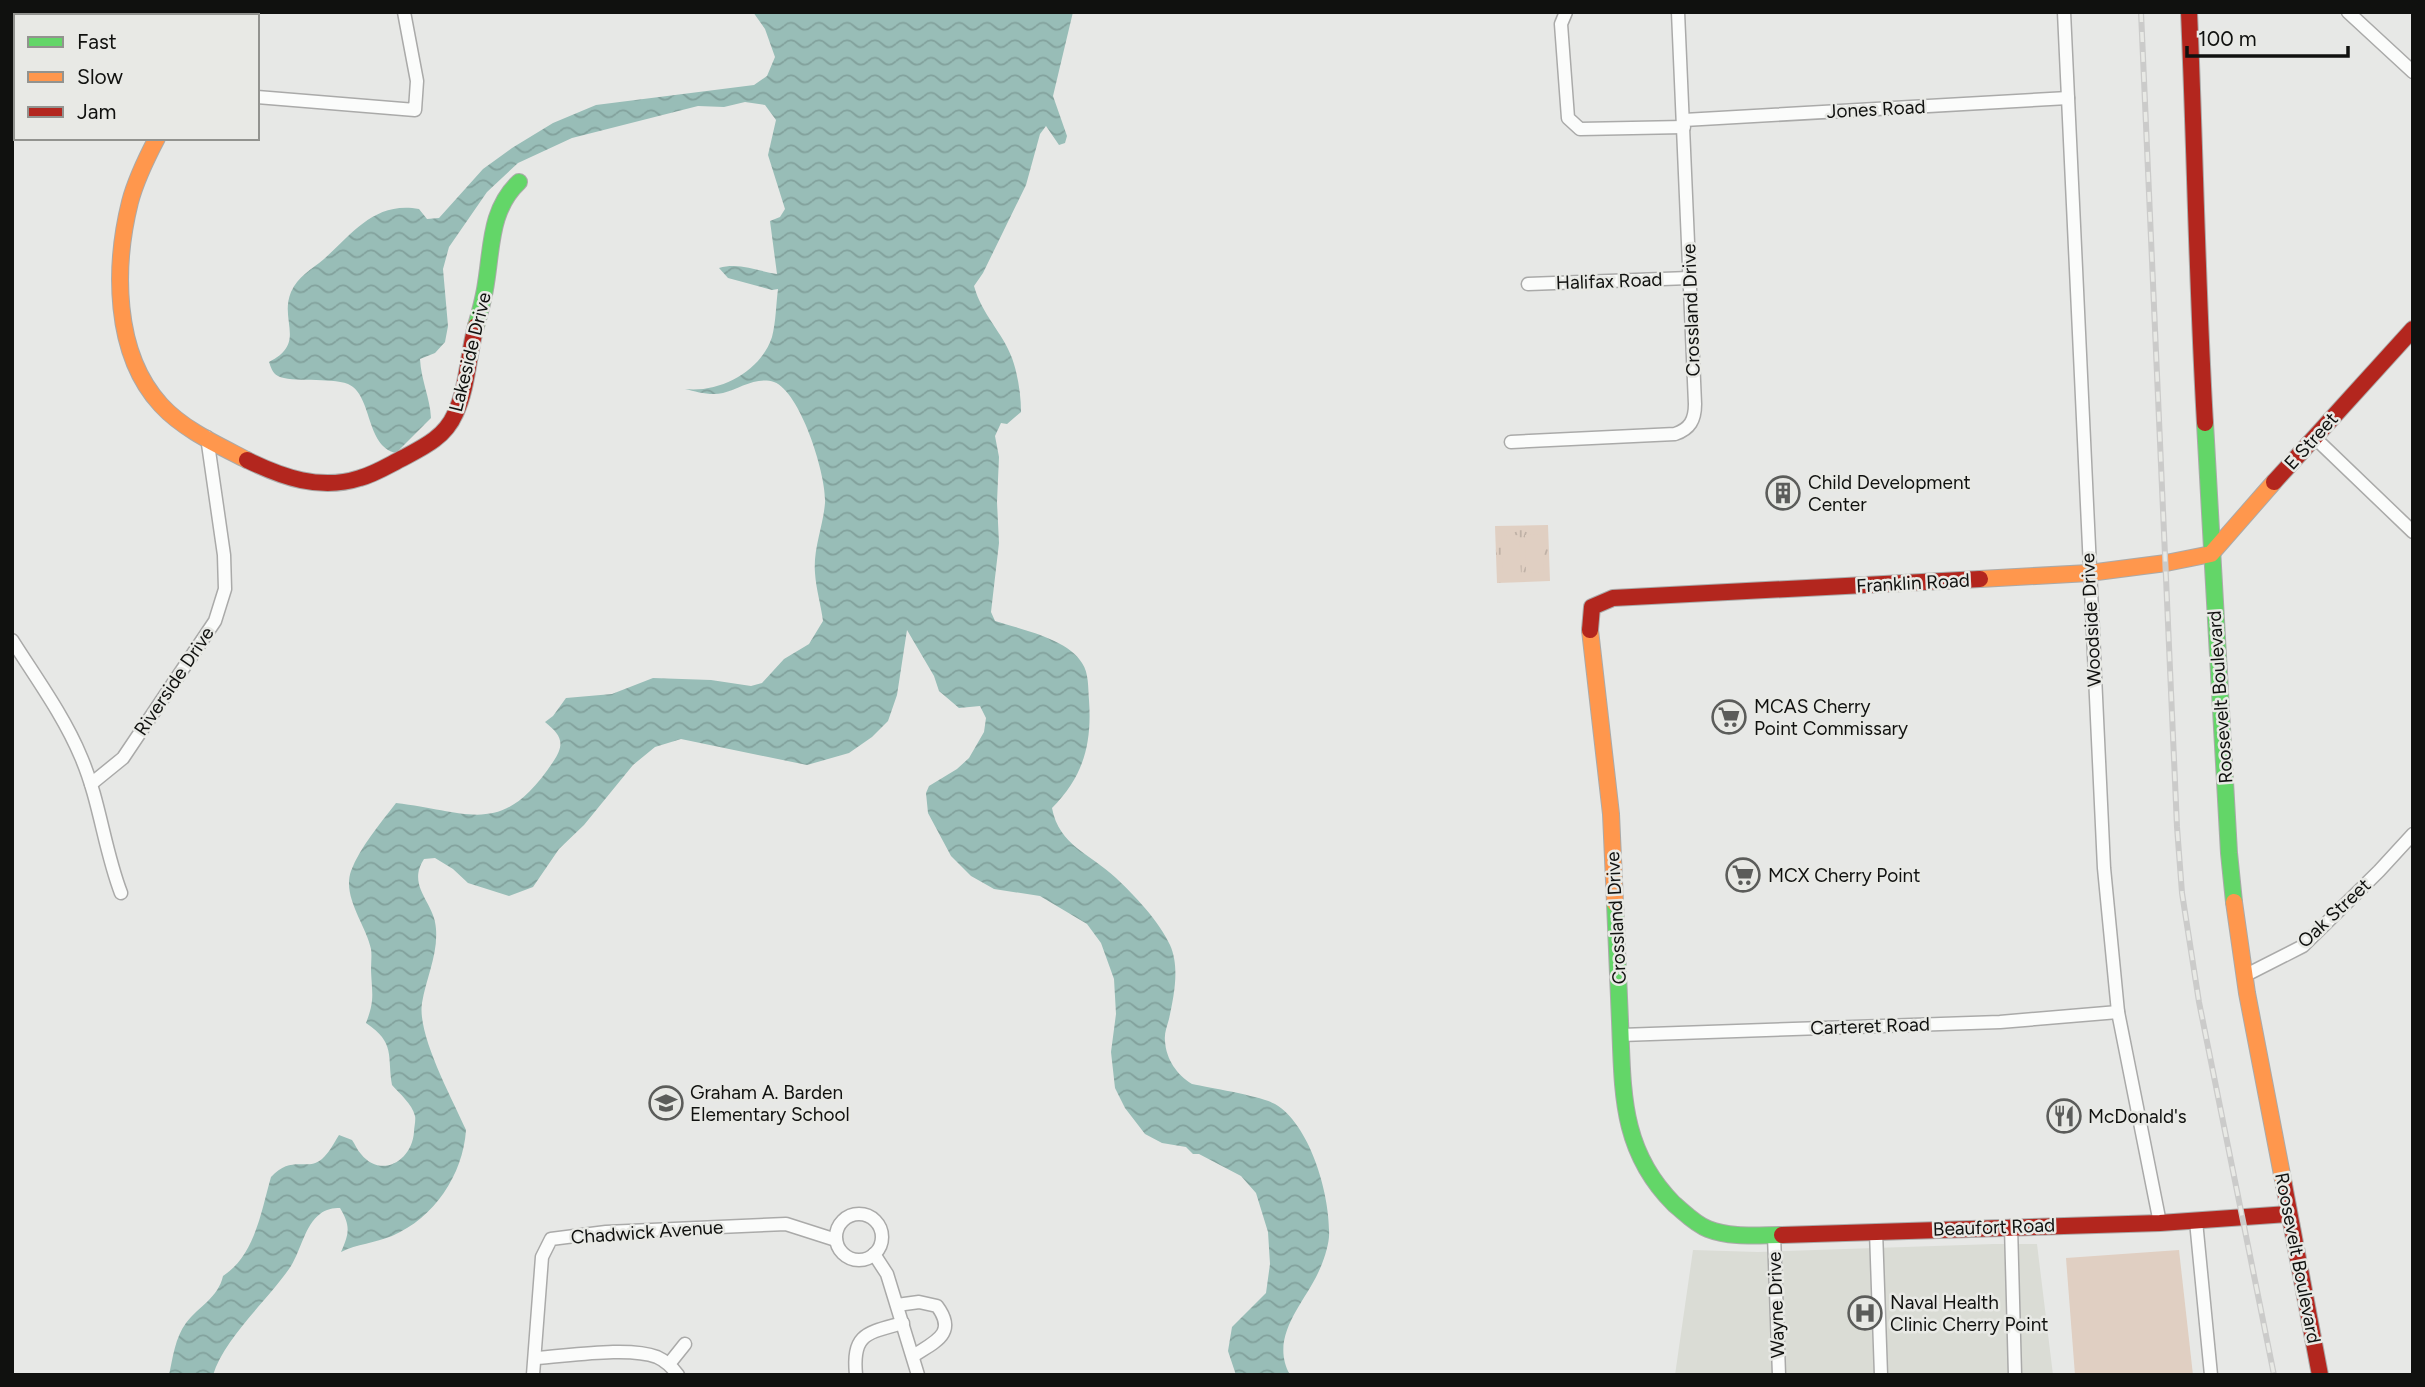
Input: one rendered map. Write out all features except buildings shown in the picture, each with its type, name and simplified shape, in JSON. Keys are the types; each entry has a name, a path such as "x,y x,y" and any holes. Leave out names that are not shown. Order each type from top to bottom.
{"street":[{"path":"259,97 415,110 417,81 404,12"},
{"name":"Jones Road","path":"1566,12 1561,24 1567,118 1580,129 2068,98"},
{"name":"Crossland Drive","path":"1511,442 1675,434 1689,427 1693,420 1695,404 1678,12"},
{"name":"Woodside Drive","path":"2064,12 2104,868 2118,1012 2160,1223"},
{"name":"Roosevelt Boulevard","path":"2189,12 2197,211 2197,288 2230,853 2244,976 2320,1375"},
{"path":"2348,12 2413,72"},
{"name":"Lakeside Drive","path":"156,140 139,173 123,239 120,269 126,332 139,372 159,403 170,413 207,437 276,474 304,481 337,484 355,480 382,470 437,439 449,428 457,414 486,286 498,214 509,190 519,182"},
{"name":"Halifax Road","path":"1528,284 1689,278"},
{"name":"E Street","path":"2211,554 2413,329"},
{"name":"Riverside Drive","path":"91,784 123,758 215,621 225,589 224,555 207,437"},
{"path":"2314,437 2413,532"},
{"name":"Franklin Road","path":"1613,597 2089,573 2211,554"},
{"name":"Crossland Drive","path":"1613,597 1592,607 1589,622 1611,814 1624,1110 1632,1143 1656,1185 1701,1225"},
{"path":"12,640 71,736 91,784 121,893"},
{"name":"Oak Street","path":"2244,976 2303,946 2413,834"},
{"name":"Carteret Road","path":"1621,1035 2000,1022 2118,1012"},
{"name":"Beaufort Road","path":"1701,1225 1727,1234 1774,1235 2160,1223 2289,1214"},
{"path":"852,1215 867,1216 878,1225 882,1240 874,1254 861,1260 853,1259 841,1251 836,1240 837,1230 852,1215"},
{"path":"2196,1221 2211,1375"},
{"name":"Chadwick Avenue","path":"533,1375 542,1256 551,1239 606,1232 786,1224 836,1240"},
{"path":"2011,1226 2015,1375"},
{"path":"1877,1231 1881,1375"},
{"name":"Wayne Drive","path":"1774,1235 1779,1375"},
{"path":"874,1254 887,1274 918,1375"},
{"path":"897,1305 919,1302 937,1306 944,1315 946,1326 943,1335 913,1356"},
{"path":"856,1375 854,1353 861,1339 875,1330 903,1323"},
{"path":"669,1364 685,1344"},
{"path":"536,1358 638,1352 669,1364 678,1375"}],"shaded area":[{"name":"Naval Health Clinic Cherry Point","path":"2037,1244 2053,1375 1675,1375 1693,1250 1758,1252"}],"green space":[{"path":"1548,525 1550,581 1497,583 1495,526"},
{"path":"1543,534 1544,572 1526,573 1525,535"},
{"path":"1519,535 1521,574 1503,574 1501,536"},
{"path":"2179,1250 2193,1375 2075,1375 2066,1258"}],"water":[{"path":"753,12 1073,12 1053,96 1067,136 1065,143 1059,145 1046,126 1040,134 1026,185 974,286 982,306 1012,358 1021,405 1021,412 1007,424 1001,423 995,436 999,457 999,543 991,612 995,621 1043,636 1066,647 1084,667 1088,681 1090,716 1087,745 1072,784 1052,808 1061,832 1131,893 1153,918 1170,945 1175,963 1175,982 1165,1038 1173,1066 1192,1084 1248,1095 1275,1104 1288,1114 1299,1128 1316,1164 1326,1203 1329,1237 1320,1269 1286,1334 1283,1348 1290,1375 1236,1375 1228,1351 1232,1327 1266,1293 1270,1264 1268,1232 1256,1193 1241,1176 1199,1154 1193,1154 1186,1147 1162,1143 1145,1134 1125,1108 1115,1088 1111,1052 1116,1014 1114,979 1101,943 1087,924 1040,896 994,889 971,876 951,856 928,813 926,793 929,786 957,769 969,758 984,732 986,718 980,706 959,708 939,691 934,676 907,630 897,695 888,721 872,737 849,753 807,765 681,739 655,747 633,765 584,825 559,849 533,887 509,896 468,883 453,869 435,858 424,859 418,878 434,919 436,939 422,1003 422,1016 430,1049 466,1130 464,1147 452,1179 433,1206 407,1228 392,1236 341,1252 348,1230 344,1214 340,1208 322,1212 307,1231 291,1266 237,1333 213,1375 169,1375 182,1329 213,1296 223,1276 243,1257 250,1245 271,1177 286,1166 316,1163 327,1154 339,1135 352,1140 369,1161 386,1166 402,1158 412,1142 415,1116 392,1085 386,1044 376,1030 366,1023 372,997 371,949 352,901 349,881 360,853 396,803 466,814 501,811 518,802 535,786 553,762 560,740 545,722 566,698 612,694 653,678 711,680 751,686 762,683 784,659 809,644 823,621 815,564 825,503 822,475 810,436 794,401 784,389 767,381 754,382 718,394 685,389 712,387 738,377 759,360 772,337 778,289 772,290 728,278 719,268 741,266 777,274 770,221 780,217 785,209 768,155 776,120 765,105 745,102 724,107 698,106 572,138 518,163 487,192 449,247 443,269 448,326 445,342 435,353 420,359 431,418 396,453 379,441 362,398 348,384 284,378 273,372 269,362 287,347 289,339 288,303 291,292 301,277 366,221 377,214 403,208 419,209 427,219 439,218 483,169 553,123 596,105 754,85 767,76 775,57 765,29"}],"railway":[{"path":"2141,12 2182,893 2199,1002 2274,1375"}],"traffic: fast":[{"path":"476,326 497,216 502,204 519,182"},
{"path":"2205,423 2234,902"},
{"path":"1615,903 1624,1095 1634,1141 1643,1162 1656,1184 1674,1204 1703,1227 1735,1235 1782,1235"}],"traffic: slow":[{"path":"156,140 135,185 121,253 120,281 126,335 145,384 161,405 191,429 247,460"},
{"path":"1980,579 2089,573 2211,554 2274,482"},
{"path":"1590,630 1611,814 1615,903"},
{"path":"2234,902 2247,993 2284,1185"}],"traffic: jam":[{"path":"2189,12 2205,423"},
{"path":"247,460 288,477 330,483 366,476 419,450 440,435 455,414 463,393 476,326"},
{"path":"2274,482 2413,329"},
{"path":"1590,630 1592,607 1613,598 1980,579"},
{"path":"2284,1185 2320,1375"},
{"path":"1782,1235 2160,1223 2289,1214"}],"place":[{"name":"Child Development Center","path":"1783,493"},
{"name":"MCAS Cherry Point Commissary","path":"1729,717"},
{"name":"MCX Cherry Point","path":"1743,875"},
{"name":"Graham A. Barden Elementary School","path":"666,1103"},
{"name":"McDonald's","path":"2064,1116"},
{"name":"Naval Health Clinic Cherry Point","path":"1865,1313"}]}
